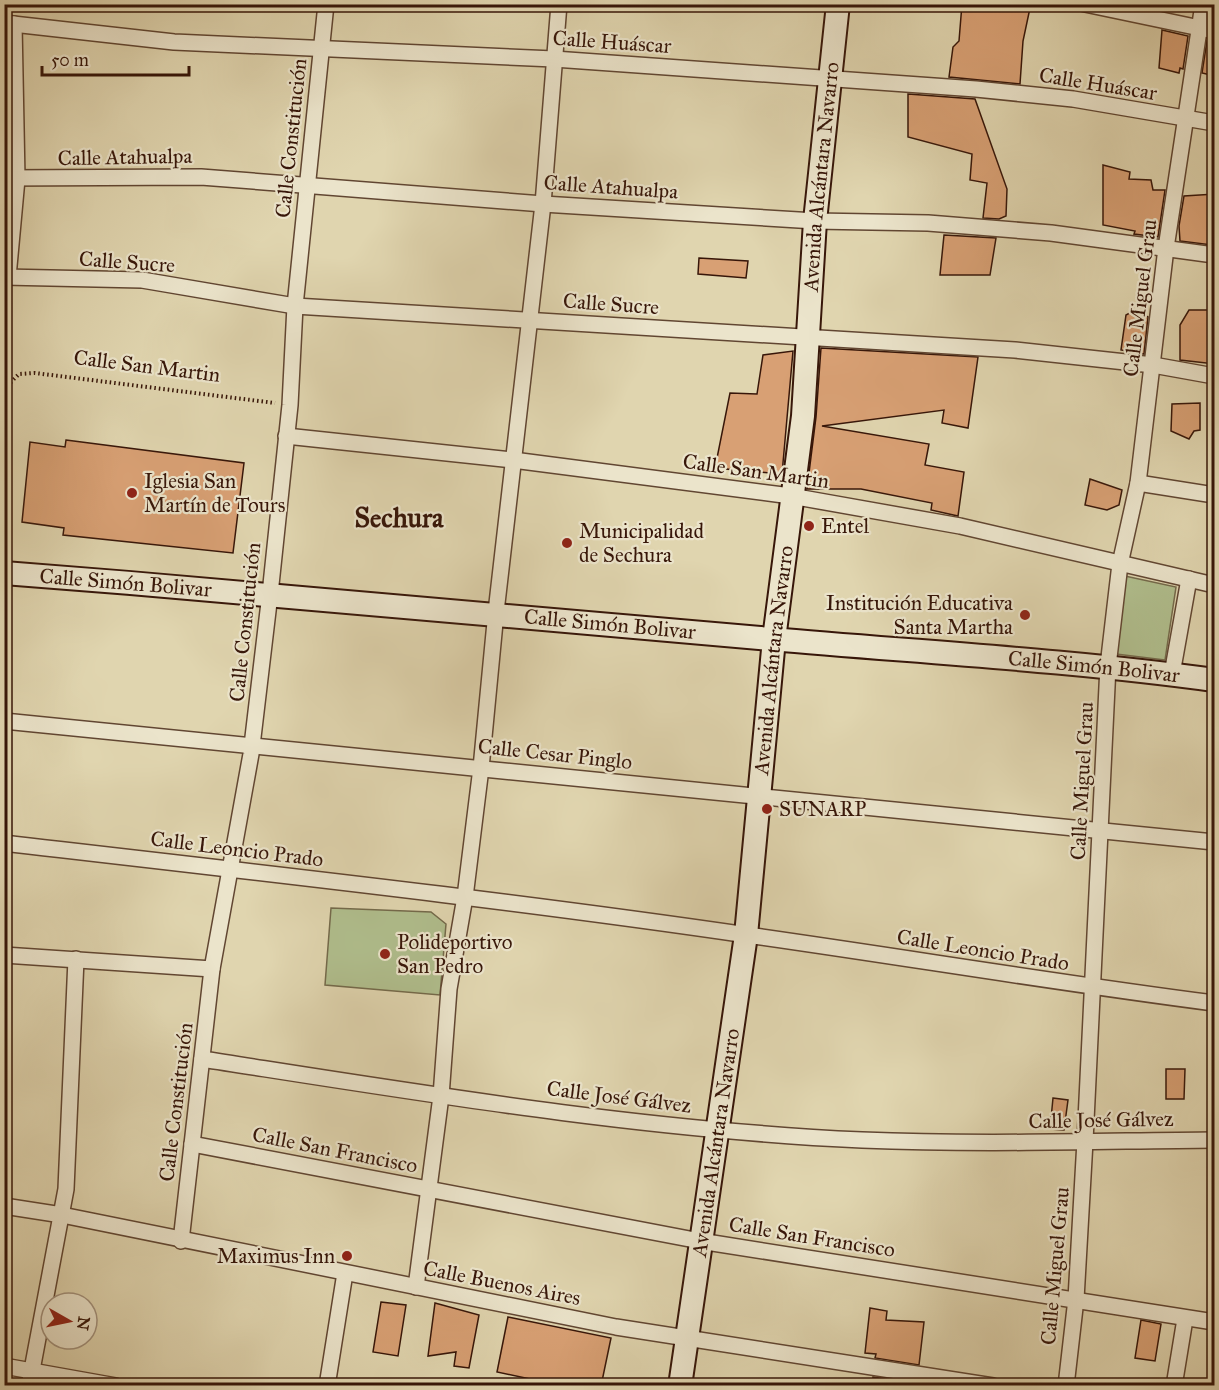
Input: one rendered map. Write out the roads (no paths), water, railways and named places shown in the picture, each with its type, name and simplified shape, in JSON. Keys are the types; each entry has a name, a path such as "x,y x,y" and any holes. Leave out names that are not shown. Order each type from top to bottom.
{"street":[{"name":"Calle Constitución","path":"181,1240 212,969 252,745 270,594 290,405 295,306 326,4"},
{"path":"416,1287 441,1096 449,989 465,897 481,768 496,612 543,204 558,4"},
{"name":"Avenida Alcántara Navarro","path":"680,1386 746,935 774,639 803,416 815,221 838,4"},
{"path":"1085,4 1207,29"},
{"name":"Calle Miguel Grau","path":"1066,1386 1076,1299 1108,666 1120,564 1138,483 1166,248 1185,119 1207,29 1203,4"},
{"name":"Calle Huáscar","path":"9,24 174,42 321,51 554,59 976,88 1073,99 1215,123"},
{"path":"6,277 11,178 9,24"},
{"name":"Calle Atahualpa","path":"11,178 201,177 543,204 815,221 928,223 1051,232 1215,255"},
{"name":"Calle Sucre","path":"6,277 141,280 295,306 1015,350 1153,364 1215,376"},
{"name":"Calle San Martin","path":"286,436 513,460 792,496 960,526 1215,585"},
{"path":"1138,483 1215,495"},
{"name":"Calle Simón Bolivar","path":"4,573 496,612 774,639 1108,666 1215,680"},
{"path":"1172,674 1189,579"},
{"name":"Calle Cesar Pinglo","path":"4,721 1215,842"},
{"name":"Calle Leoncio Prado","path":"4,843 465,897 746,935 1092,988 1215,1003"},
{"path":"4,956 212,969"},
{"path":"30,1378 66,1189 76,959"},
{"name":"Calle José Gálvez","path":"202,1059 441,1096 717,1130 862,1140 1215,1140"},
{"name":"Calle San Francisco","path":"192,1144 700,1242 1215,1322"},
{"name":"Calle Buenos Aires","path":"4,1206 62,1215 616,1327 993,1386"},
{"path":"327,1386 345,1274"},
{"path":"1174,1386 1185,1319"},
{"path":"4,1366 30,1378 116,1386"}],"place":[{"name":"Iglesia San Martín de Tours","path":"132,493"},
{"name":"Entel","path":"809,526"},
{"name":"Municipalidad de Sechura","path":"567,543"},
{"name":"Institución Educativa Santa Martha","path":"1025,615"},
{"name":"SUNARP","path":"767,809"},
{"name":"Polideportivo San Pedro","path":"385,954"},
{"name":"Maximus Inn","path":"347,1256"}],"district":[{"name":"Sechura","path":"399,518"}]}
